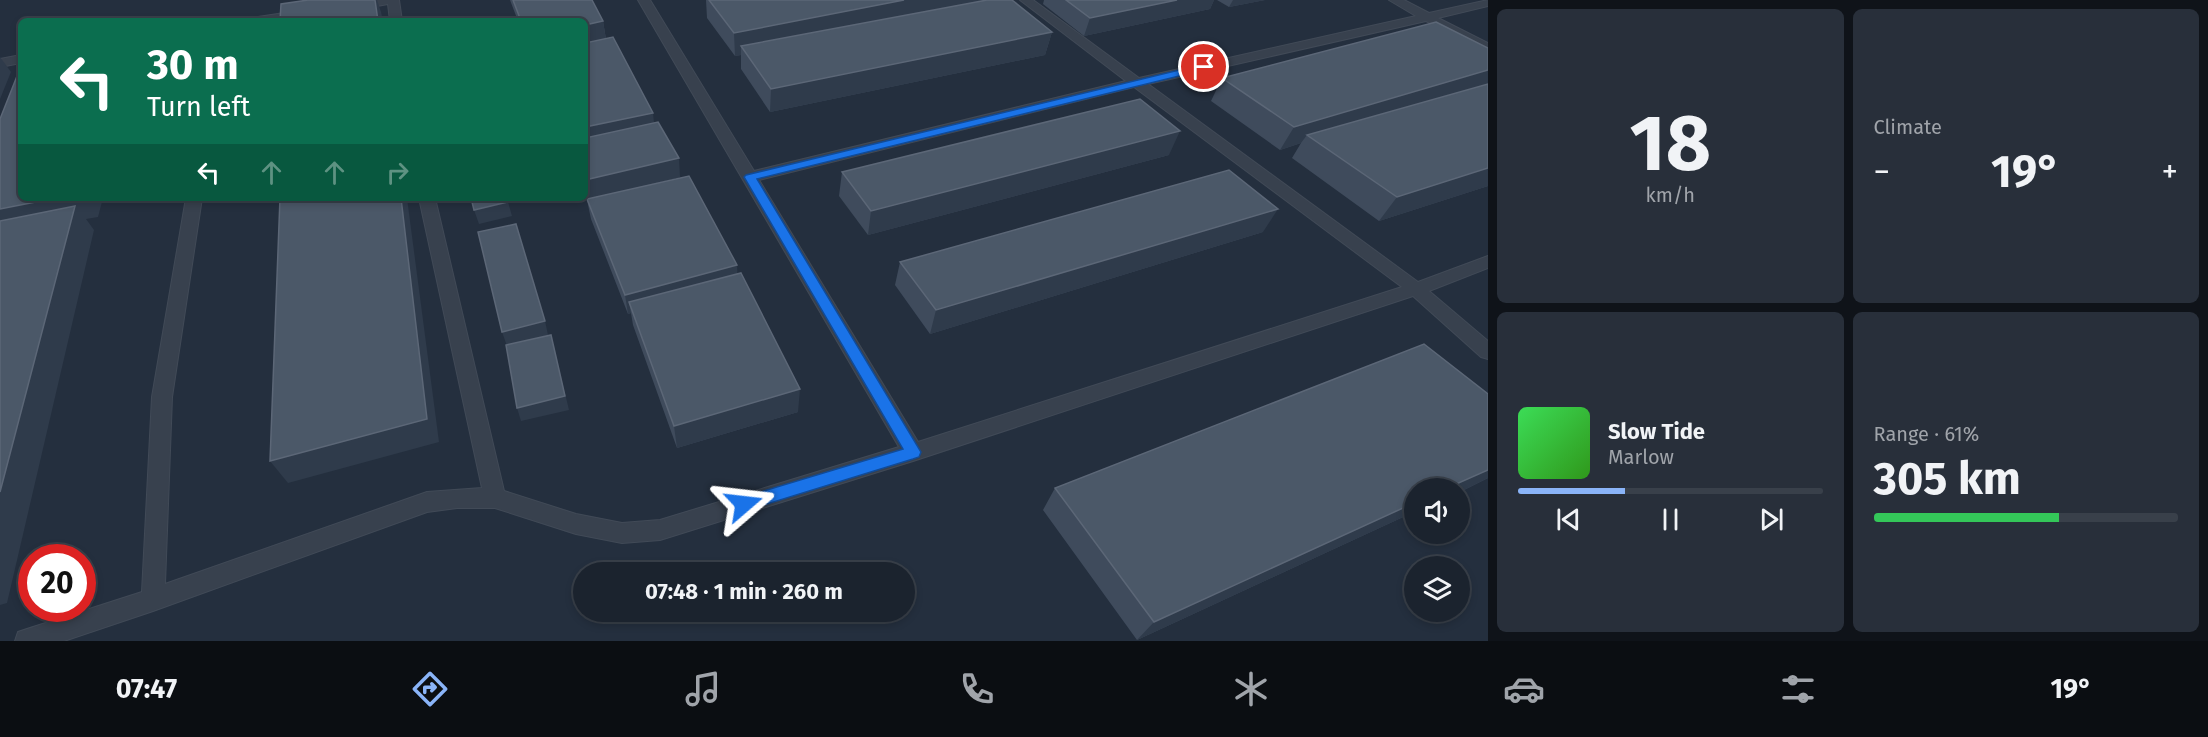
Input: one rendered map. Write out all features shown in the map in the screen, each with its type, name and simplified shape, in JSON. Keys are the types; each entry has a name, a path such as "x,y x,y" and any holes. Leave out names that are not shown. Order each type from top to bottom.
{"lane":[{"path":"347,7 392,0 395,18"},
{"path":"644,0 913,452"},
{"path":"1026,0 1416,289 1488,352"},
{"path":"1395,0 1488,48"},
{"path":"750,177 1137,82 1488,3"},
{"path":"277,18 314,12"},
{"path":"0,63 18,60"},
{"path":"153,600 162,396 194,201"},
{"path":"428,201 436,250 495,498"},
{"path":"27,641 153,600 427,502 457,498 495,498 576,524 622,533 660,530 913,452 1416,289 1488,262"}],"building":[{"path":"308,0 375,0 378,18 280,18 281,4"},
{"path":"513,0 592,0 603,21 588,24 588,18 520,18"},
{"path":"709,0 904,0 734,33"},
{"path":"987,0 1012,0 1052,32 771,89 741,46"},
{"path":"1066,0 1177,0 1090,18"},
{"path":"1436,22 1488,48 1488,70 1294,127 1222,78"},
{"path":"613,37 653,113 588,126 588,42"},
{"path":"18,74 18,201 41,201 0,209 0,119"},
{"path":"1488,84 1488,168 1397,197 1307,135"},
{"path":"1140,99 1180,131 871,211 842,172"},
{"path":"658,122 679,158 588,179 588,137"},
{"path":"1229,170 1278,209 936,310 900,262"},
{"path":"689,176 737,265 625,295 588,199"},
{"path":"280,201 401,201 427,419 270,461"},
{"path":"472,201 508,201 508,202 474,210"},
{"path":"75,206 0,492 0,221"},
{"path":"516,224 545,321 502,332 478,232"},
{"path":"741,273 800,389 674,426 629,302"},
{"path":"551,335 565,396 517,408 506,345"},
{"path":"1424,344 1488,394 1488,470 1470,478 1404,478 1404,508 1154,622 1055,488"}],"route":[{"path":"744,504 913,452 750,177 1204,67"}]}
